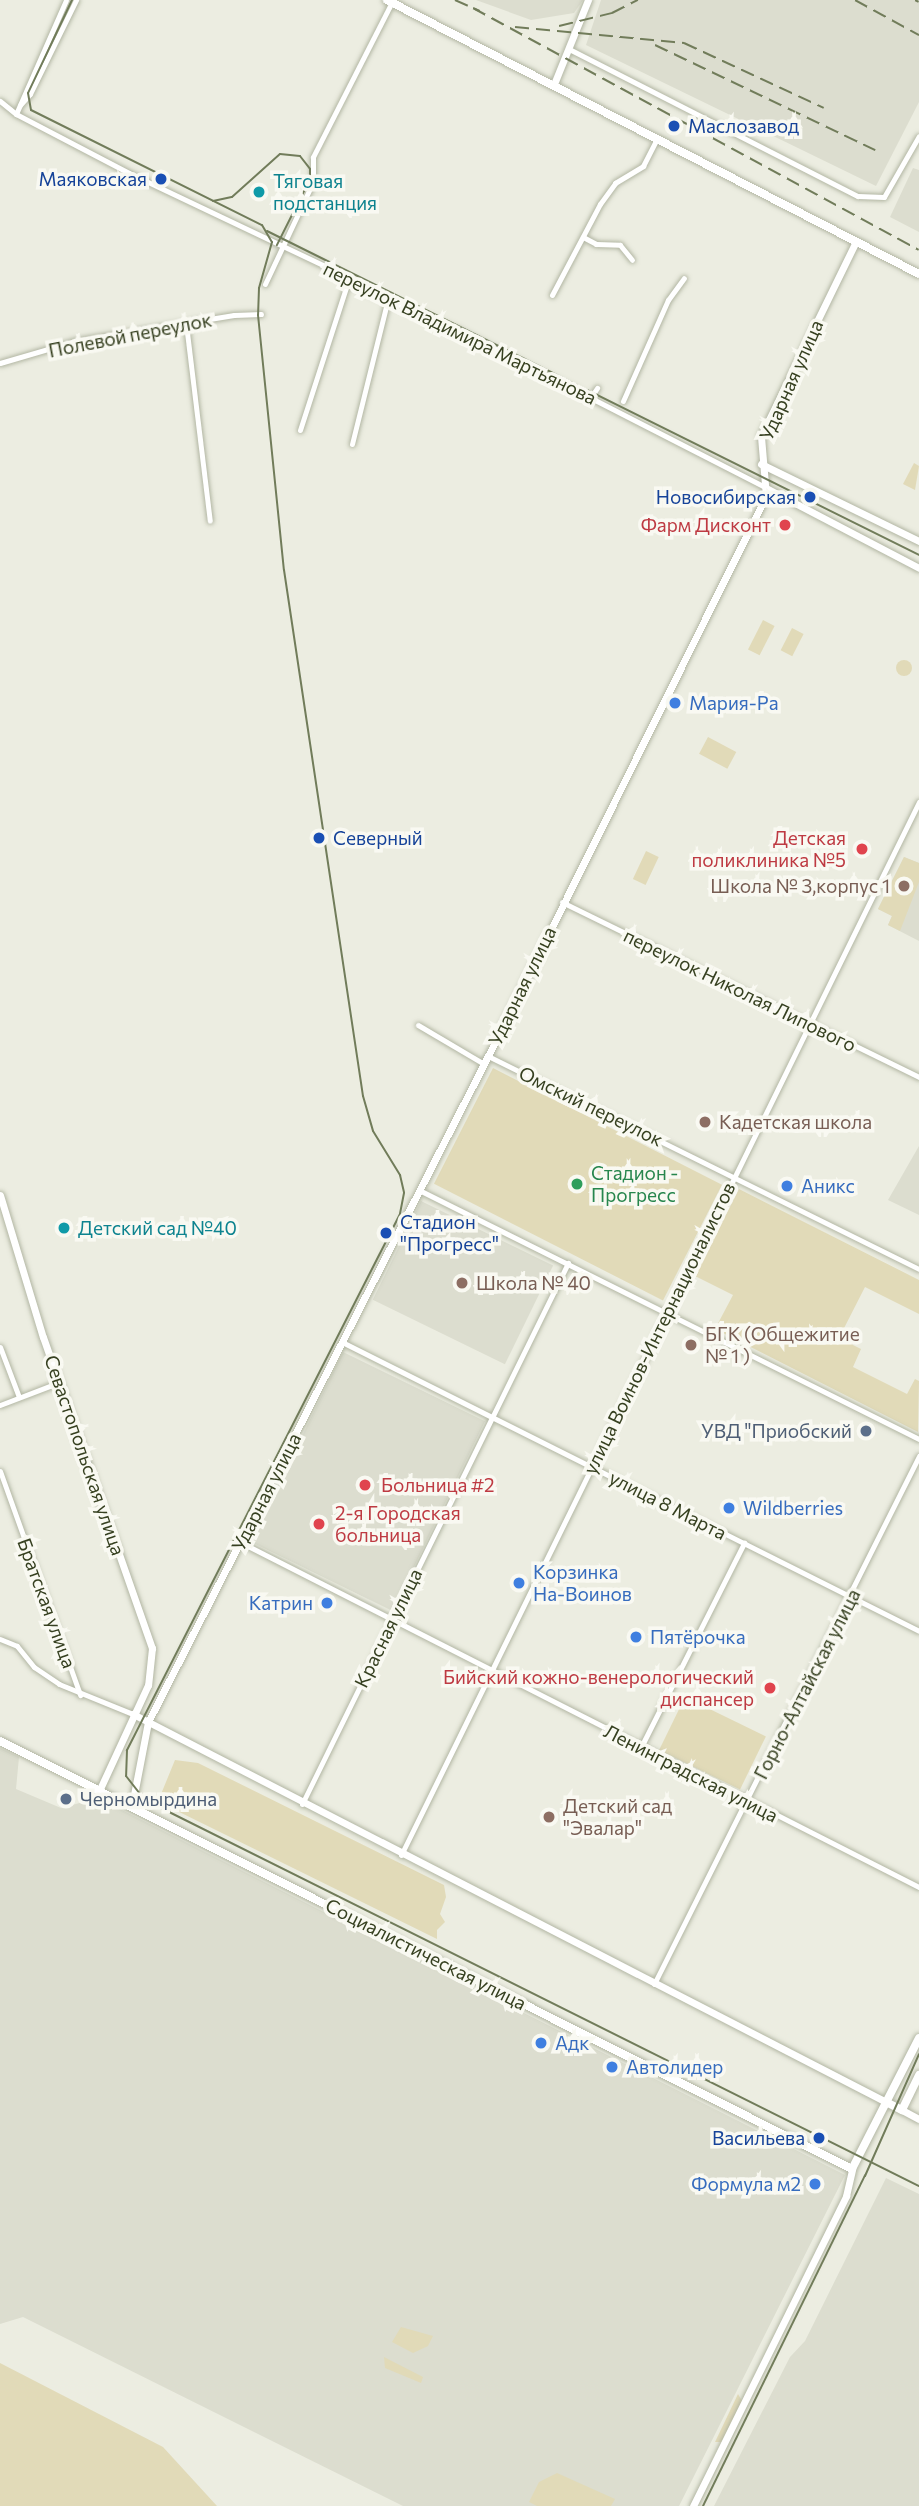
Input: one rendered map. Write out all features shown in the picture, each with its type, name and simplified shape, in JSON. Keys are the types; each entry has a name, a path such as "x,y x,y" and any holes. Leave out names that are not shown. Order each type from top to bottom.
{"main road":[{"path":"390,1 919,274"},
{"name":"Социалистическая улица","path":"0,1741 852,2169"},
{"path":"852,2169 919,2038"},
{"path":"886,2102 902,2110 919,2075"}],"street":[{"path":"16,114 22,92 66,0"},
{"path":"20,105 30,94 76,0"},
{"path":"554,84 571,50 588,0"},
{"path":"265,284 314,178 313,158 390,1"},
{"path":"571,50 858,196 878,200 886,195 919,136"},
{"name":"переулок Владимира Мартьянова","path":"0,101 16,114 348,282 388,298 591,397 919,568"},
{"path":"552,295 612,186 640,168 658,137"},
{"path":"583,237 596,244 620,245 632,260"},
{"name":"Ударная улица","path":"132,1805 148,1722 486,1060 768,489 761,464 761,436 856,241"},
{"path":"623,401 668,300 684,278"},
{"path":"300,430 348,282"},
{"path":"352,444 388,298"},
{"name":"Полевой переулок","path":"0,363 75,341 261,314"},
{"path":"186,324 209,521"},
{"path":"591,397 597,388"},
{"path":"761,464 919,541"},
{"name":"улица Воинов-Интернационалистов","path":"401,1855 919,802"},
{"name":"переулок Николая Липового","path":"562,902 919,1077"},
{"name":"Омский переулок","path":"418,1025 919,1269"},
{"path":"419,1190 919,1439"},
{"name":"Севастопольская улица","path":"0,1195 60,1382 150,1640 152,1671 100,1789"},
{"name":"Красная улица","path":"302,1804 568,1264"},
{"name":"улица 8 Марта","path":"342,1342 919,1631"},
{"path":"0,1347 19,1397"},
{"path":"0,1405 60,1382"},
{"name":"Горно-Алтайская улица","path":"653,1984 851,1597 919,1456"},
{"name":"Братская улица","path":"0,1471 80,1695"},
{"name":"Ленинградская улица","path":"240,1542 391,1622 919,1887"},
{"path":"641,1747 744,1543"},
{"path":"0,1639 19,1647 45,1676 80,1695 133,1714 302,1804 886,2102"},
{"path":"902,2110 919,2119"},
{"path":"693,2506 846,2196 852,2169"}],"shaded area":[{"path":"476,0 583,0 574,13 531,20"},
{"name":"Маслозавод","path":"601,0 919,0 919,102 876,186 586,45"},
{"path":"913,168 919,170 919,232 890,217"},
{"path":"914,463 919,466 915,490 903,484"},
{"path":"763,620 775,626 760,655 748,649"},
{"path":"792,628 804,634 792,656 781,650"},
{"path":"901,660 907,660 912,668 910,674 901,676 896,671 896,665"},
{"path":"708,737 736,752 727,769 699,754"},
{"path":"646,851 659,857 646,885 633,879"},
{"name":"Школа № 3,корпус 1","path":"904,857 919,863 919,941 888,925 892,916 878,909"},
{"name":"Школа № 3,корпус 1","path":"904,857 919,863 919,882 900,931 888,925 892,916 878,909"},
{"name":"Стадион - Прогресс","path":"493,1068 722,1185 663,1301 434,1184"},
{"path":"919,1146 919,1215 888,1200"},
{"path":"739,1189 919,1280 919,1314 865,1287 839,1338 861,1349 853,1367 907,1394 915,1379 919,1381 918,1432 715,1329 733,1295 695,1276"},
{"name":"Школа № 40","path":"421,1201 553,1265 505,1364 373,1300"},
{"name":"Больница #2","path":"343,1352 485,1421 393,1611 251,1542"},
{"path":"685,1697 766,1736 740,1789 659,1750"},
{"path":"0,1748 19,1757 16,1789 61,1808 98,1798 845,2175 679,2506 403,2506 23,2317 0,2324"},
{"path":"175,1760 198,1763 444,1885 446,1897 440,1914 445,1922 437,1930 437,1939 163,1804 159,1799"},
{"path":"886,2178 919,2194 919,2506 714,2506 790,2357 805,2341"},
{"path":"401,2327 433,2336 428,2346 413,2353 392,2342"},
{"path":"384,2357 423,2377 421,2383 385,2368"},
{"path":"0,2363 163,2447 217,2506 0,2506"},
{"path":"738,2394 742,2401 722,2442 715,2442"},
{"path":"557,2473 615,2499 611,2506 537,2506 529,2502 539,2482"}],"tram line":[{"path":"72,0 28,93 31,110 262,225 272,242 259,288 258,315 284,570 363,1096 373,1131 400,1175 404,1193 400,1214 127,1750 126,1776 145,1800 919,2186"},
{"path":"213,201 232,197 280,154 300,156 310,169 310,179 277,245"},
{"path":"267,231 919,555"},
{"path":"703,2506 865,2176 919,2054"}],"railway":[{"path":"455,0 480,11"},
{"path":"559,26 612,13 638,0"},
{"path":"855,0 919,35"},
{"path":"915,0 919,2"},
{"path":"473,8 919,250"},
{"path":"515,27 684,43 824,108"},
{"path":"655,45 875,150"}],"place":[{"name":"Маслозавод","path":"674,126"},
{"name":"Маяковская","path":"161,179"},
{"name":"Тяговая подстанция","path":"259,192"},
{"name":"Новосибирская","path":"810,497"},
{"name":"Фарм Дисконт","path":"785,525"},
{"name":"Мария-Ра","path":"675,703"},
{"name":"Северный","path":"319,838"},
{"name":"Детская поликлиника №5","path":"862,849"},
{"name":"Школа № 3,корпус 1","path":"904,886"},
{"name":"Кадетская школа","path":"705,1122"},
{"name":"Стадион - Прогресс","path":"577,1184"},
{"name":"Аникс","path":"787,1186"},
{"name":"Детский сад №40","path":"64,1228"},
{"name":"Стадион \"Прогресс\"","path":"386,1233"},
{"name":"Школа № 40","path":"462,1283"},
{"name":"БГК (Общежитие № 1 )","path":"691,1345"},
{"name":"УВД \"Приобский","path":"866,1431"},
{"name":"Больница #2","path":"365,1485"},
{"name":"Wildberries","path":"729,1508"},
{"name":"2-я Городская больница","path":"319,1524"},
{"name":"Корзинка На-Воинов","path":"519,1583"},
{"name":"Катрин","path":"327,1603"},
{"name":"Пятёрочка","path":"636,1637"},
{"name":"Бийский кожно-венерологический диспансер","path":"770,1688"},
{"name":"Черномырдина","path":"66,1799"},
{"name":"Детский сад \"Эвалар\"","path":"549,1817"},
{"name":"Адк","path":"541,2043"},
{"name":"Автолидер","path":"612,2067"},
{"name":"Васильева","path":"819,2138"},
{"name":"Формула м2","path":"815,2184"}]}
